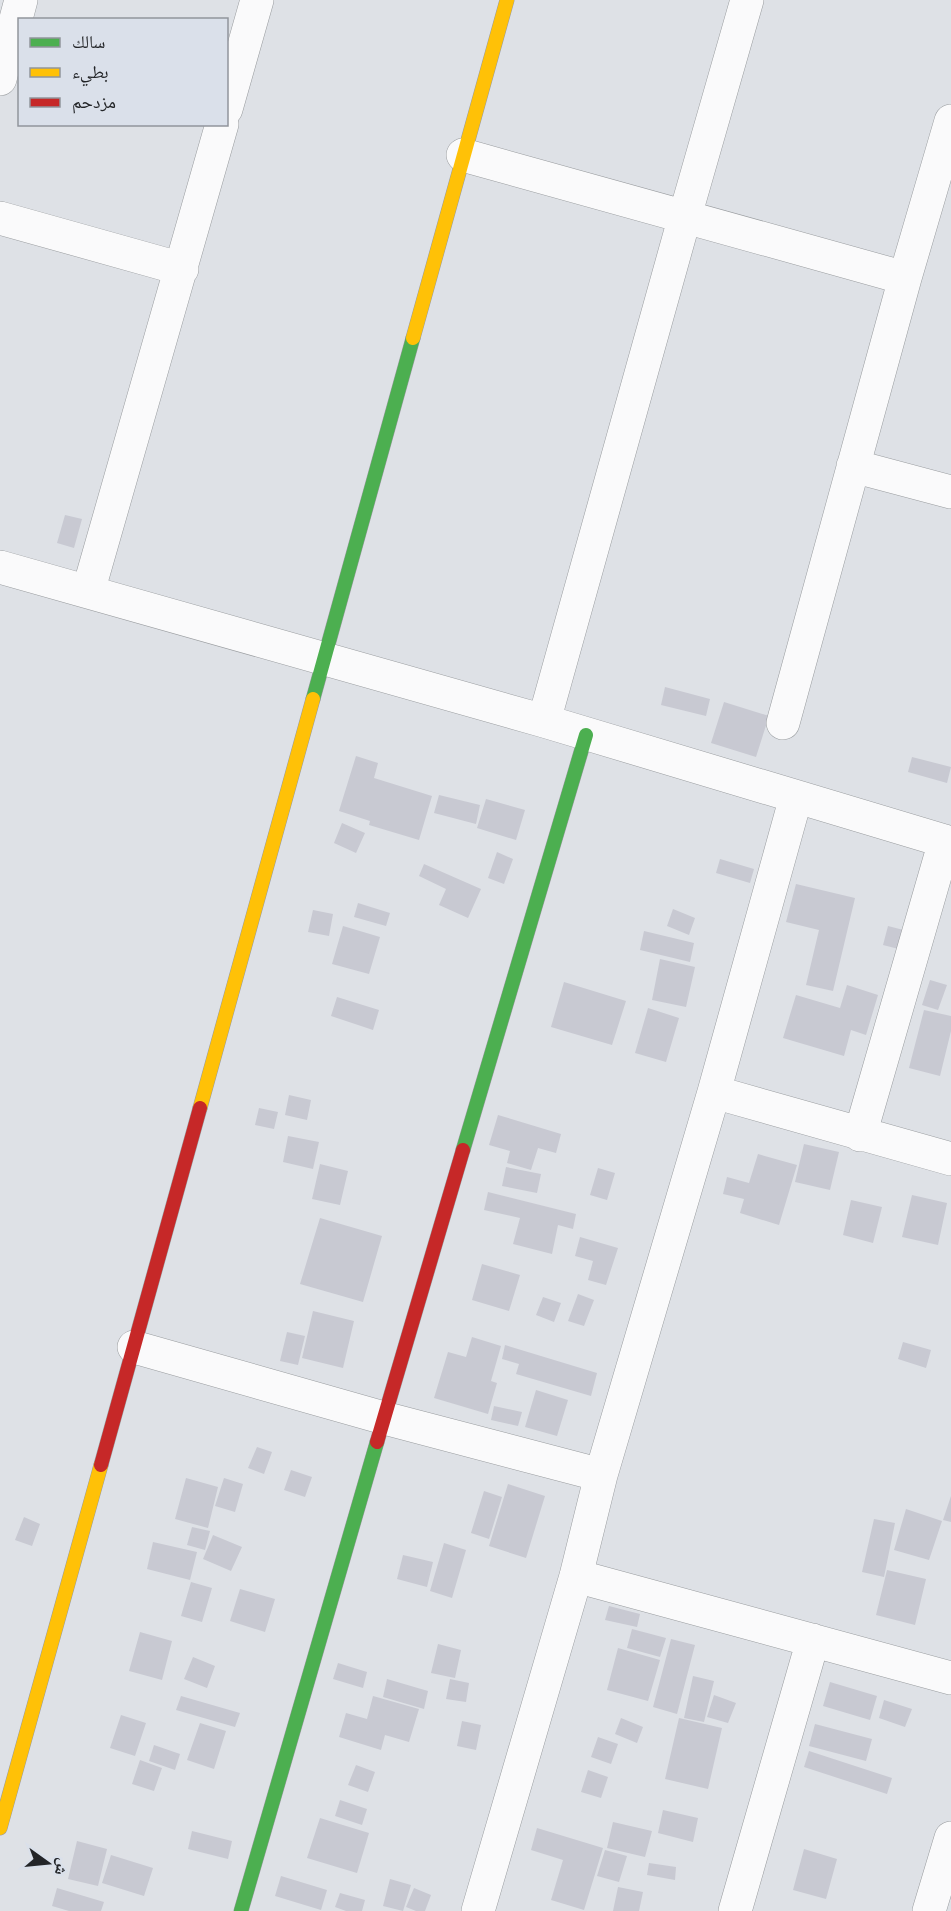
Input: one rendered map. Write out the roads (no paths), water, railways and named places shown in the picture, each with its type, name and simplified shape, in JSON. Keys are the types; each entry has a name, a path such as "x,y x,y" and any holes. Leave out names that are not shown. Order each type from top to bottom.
{"street":[{"path":"0,79 6,36 21,0"},
{"path":"228,102 257,0"},
{"path":"0,1828 507,0"},
{"path":"544,722 747,0"},
{"path":"783,723 905,278 951,123"},
{"path":"88,592 221,126"},
{"path":"463,155 905,278"},
{"path":"0,218 182,269"},
{"path":"853,466 951,492"},
{"path":"0,567 544,722 948,842 860,1135"},
{"path":"241,1911 586,735"},
{"path":"478,1911 576,1576 601,1475 714,1092 796,797"},
{"path":"714,1092 951,1159"},
{"path":"134,1347 384,1418 601,1475"},
{"path":"576,1576 951,1678"},
{"path":"735,1911 813,1640"},
{"path":"929,1911 951,1838"}]}
